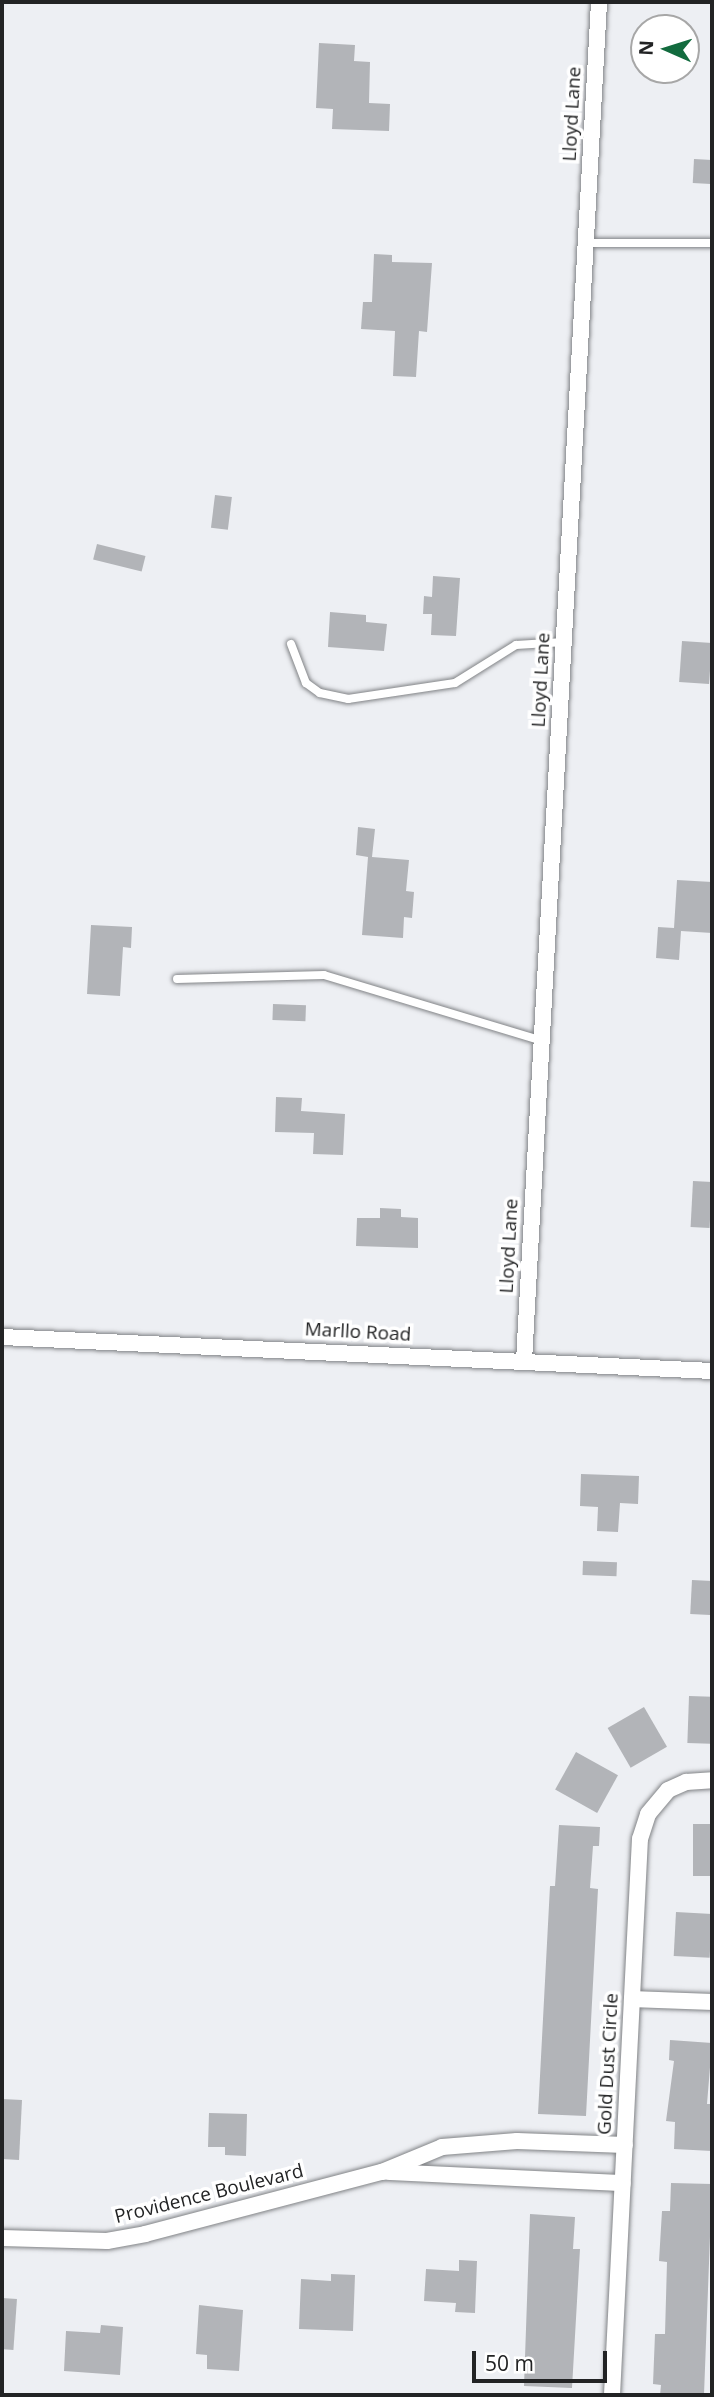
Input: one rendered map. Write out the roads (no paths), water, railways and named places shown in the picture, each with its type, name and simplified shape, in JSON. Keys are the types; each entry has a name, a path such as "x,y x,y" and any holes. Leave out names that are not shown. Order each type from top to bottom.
{"street":[{"name":"Lloyd Lane","path":"524,1361 599,2"},
{"name":"Marllo Road","path":"2,1337 712,1371"},
{"name":"Gold Dust Circle","path":"612,2395 640,1839 648,1814 668,1790 686,1782 712,1780"},
{"path":"632,1999 712,2002"},
{"name":"Providence Boulevard","path":"2,2238 107,2241 382,2172 442,2147 463,2144 625,2145"},
{"name":"Providence Boulevard","path":"382,2172 622,2183"}],"lane":[{"path":"586,243 712,243"},
{"path":"291,644 306,682 320,693 348,699 454,683 516,645 564,642"},
{"path":"177,979 324,975 542,1041"}]}
